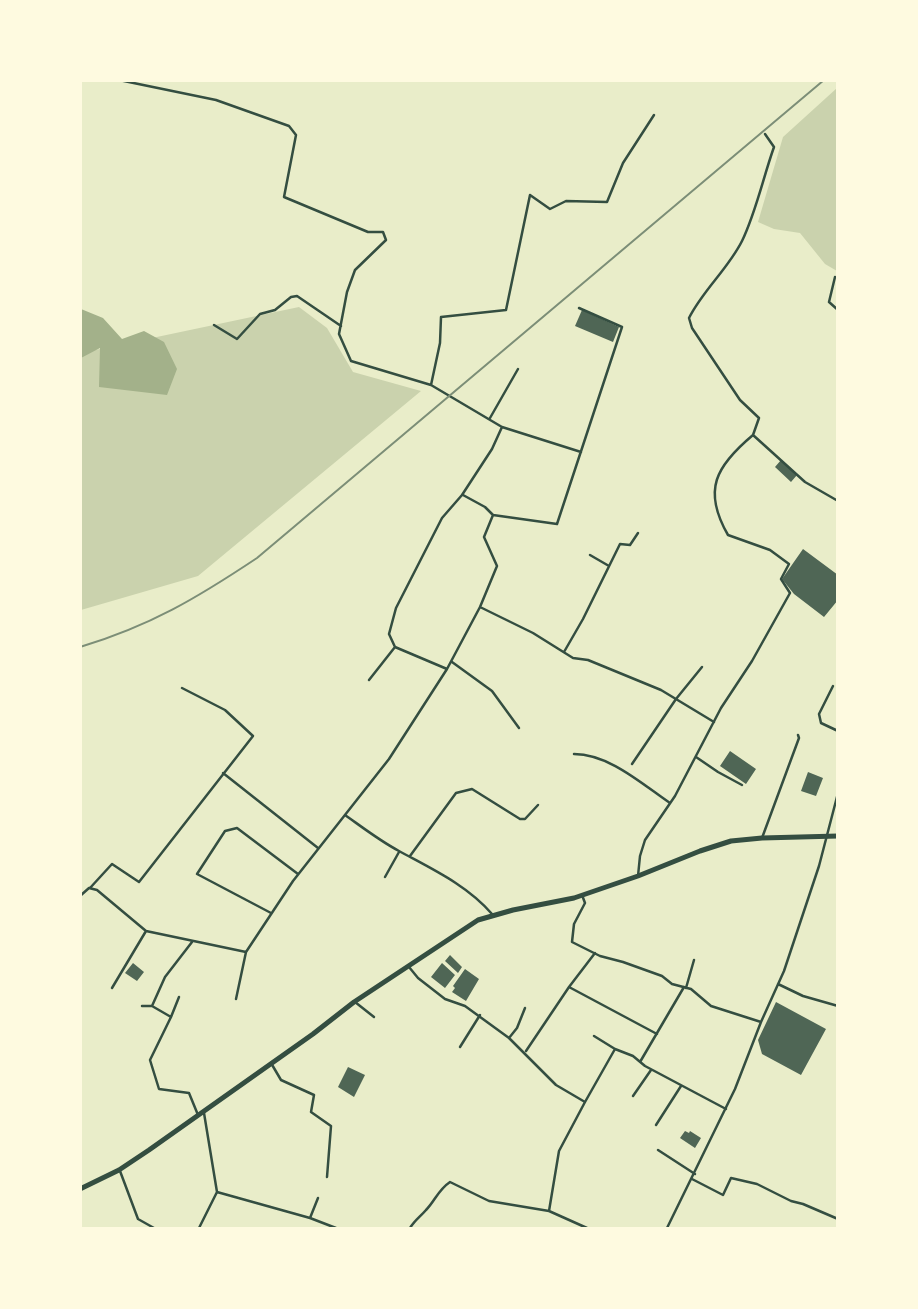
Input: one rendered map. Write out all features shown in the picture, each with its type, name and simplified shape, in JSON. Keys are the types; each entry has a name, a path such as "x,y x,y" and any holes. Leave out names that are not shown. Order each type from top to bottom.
{"highway":[{"path":"80,1189 119,1170 354,1002 468,925 493,915 582,895 731,841 838,836"}],"street":[{"path":"119,80 216,100 289,126 296,135 284,197 368,232 383,232 386,240 355,270 347,292 339,334 351,361 431,385 502,427 581,452"},
{"path":"431,385 440,343 441,317 506,310 530,195 550,209 566,201 607,202 623,163 654,115"},
{"path":"638,876 640,856 646,840 790,593 781,579 789,564 770,550 728,535 717,513 715,481 733,453 753,435 759,418 740,400 692,328 689,318 743,240 774,147 765,134"},
{"path":"835,276 829,302 838,310"},
{"path":"214,325 237,340 260,314 275,310 291,297 297,296 341,326"},
{"path":"462,495 485,507 493,515 557,524 622,327 579,308"},
{"path":"489,419 518,369"},
{"path":"447,669 395,647 389,634 396,608 442,518 462,495 492,449 502,427"},
{"path":"753,435 805,482 838,502"},
{"path":"236,999 246,952 298,874 389,759 457,654 498,566 484,537 493,515"},
{"path":"564,652 620,544 630,545 638,533"},
{"path":"590,555 609,566"},
{"path":"480,607 533,633 573,658 588,660 640,680 713,722"},
{"path":"369,680 395,647"},
{"path":"452,662 492,691 519,728"},
{"path":"632,764 676,699 702,667"},
{"path":"832,687 819,715 821,723 838,731"},
{"path":"80,896 112,864 139,882 253,736 225,710 182,688"},
{"path":"762,838 798,735"},
{"path":"574,754 588,754 613,766 670,803"},
{"path":"696,757 742,785"},
{"path":"223,773 318,848"},
{"path":"410,857 456,793 472,789 520,819 526,819 538,805"},
{"path":"667,1228 726,1109 778,984 827,837 838,793"},
{"path":"345,815 399,852 429,866 460,886 481,901 493,915"},
{"path":"271,913 197,874 225,831 237,828 298,874"},
{"path":"385,877 399,852"},
{"path":"90,888 107,898 146,931 246,952"},
{"path":"582,895 585,903 574,924 572,942 595,953 662,976 711,1006 761,1022"},
{"path":"112,988 146,931"},
{"path":"152,1006 165,976 192,942"},
{"path":"525,1051 595,953"},
{"path":"640,1062 685,988 695,960"},
{"path":"409,967 418,978 445,999 480,1015 525,1051 556,1085 585,1102"},
{"path":"778,984 803,996 838,1006"},
{"path":"569,987 657,1034"},
{"path":"178,997 150,1060 159,1088 189,1093 198,1115"},
{"path":"354,1002 374,1017"},
{"path":"142,1006 152,1006 171,1017"},
{"path":"509,1038 526,1008"},
{"path":"460,1047 480,1015"},
{"path":"594,1036 726,1109"},
{"path":"549,1211 559,1151 615,1049"},
{"path":"271,1063 281,1080 314,1095 311,1112 331,1126 327,1177"},
{"path":"633,1096 652,1070"},
{"path":"656,1125 681,1086"},
{"path":"199,1228 216,1192 203,1110"},
{"path":"659,1150 695,1174"},
{"path":"119,1170 138,1219 154,1228"},
{"path":"692,1180 723,1195 731,1178 757,1184 791,1201 838,1219"},
{"path":"410,1228 434,1197 450,1182 489,1201 549,1211 587,1228"},
{"path":"216,1192 310,1218 336,1228"},
{"path":"310,1218 318,1198"}],"shaded area":[{"path":"837,88 837,271 825,264 800,233 774,229 758,222 783,137"},
{"path":"299,307 327,328 353,372 421,391 198,576 81,610 81,353"},
{"path":"81,309 103,318 122,339 144,331 164,342 177,369 167,395 99,387 100,348 81,358"}],"building":[{"path":"582,310 619,327 613,342 575,326"},
{"path":"781,460 797,475 791,482 775,467"},
{"path":"803,549 838,575 838,600 824,617 794,594 782,579"},
{"path":"730,751 756,769 746,784 720,766"},
{"path":"808,772 823,778 816,796 801,791"},
{"path":"450,955 462,967 458,973 445,961"},
{"path":"133,963 144,972 137,981 125,973"},
{"path":"442,963 455,975 445,988 431,977"},
{"path":"465,969 479,979 466,1001 452,992"},
{"path":"776,1002 826,1029 801,1075 762,1054 758,1040"},
{"path":"348,1067 365,1075 354,1097 338,1087"},
{"path":"685,1131 701,1138 695,1148 680,1138"}],"railway":[{"path":"80,647 129,630 172,610 257,558 824,80"}]}
